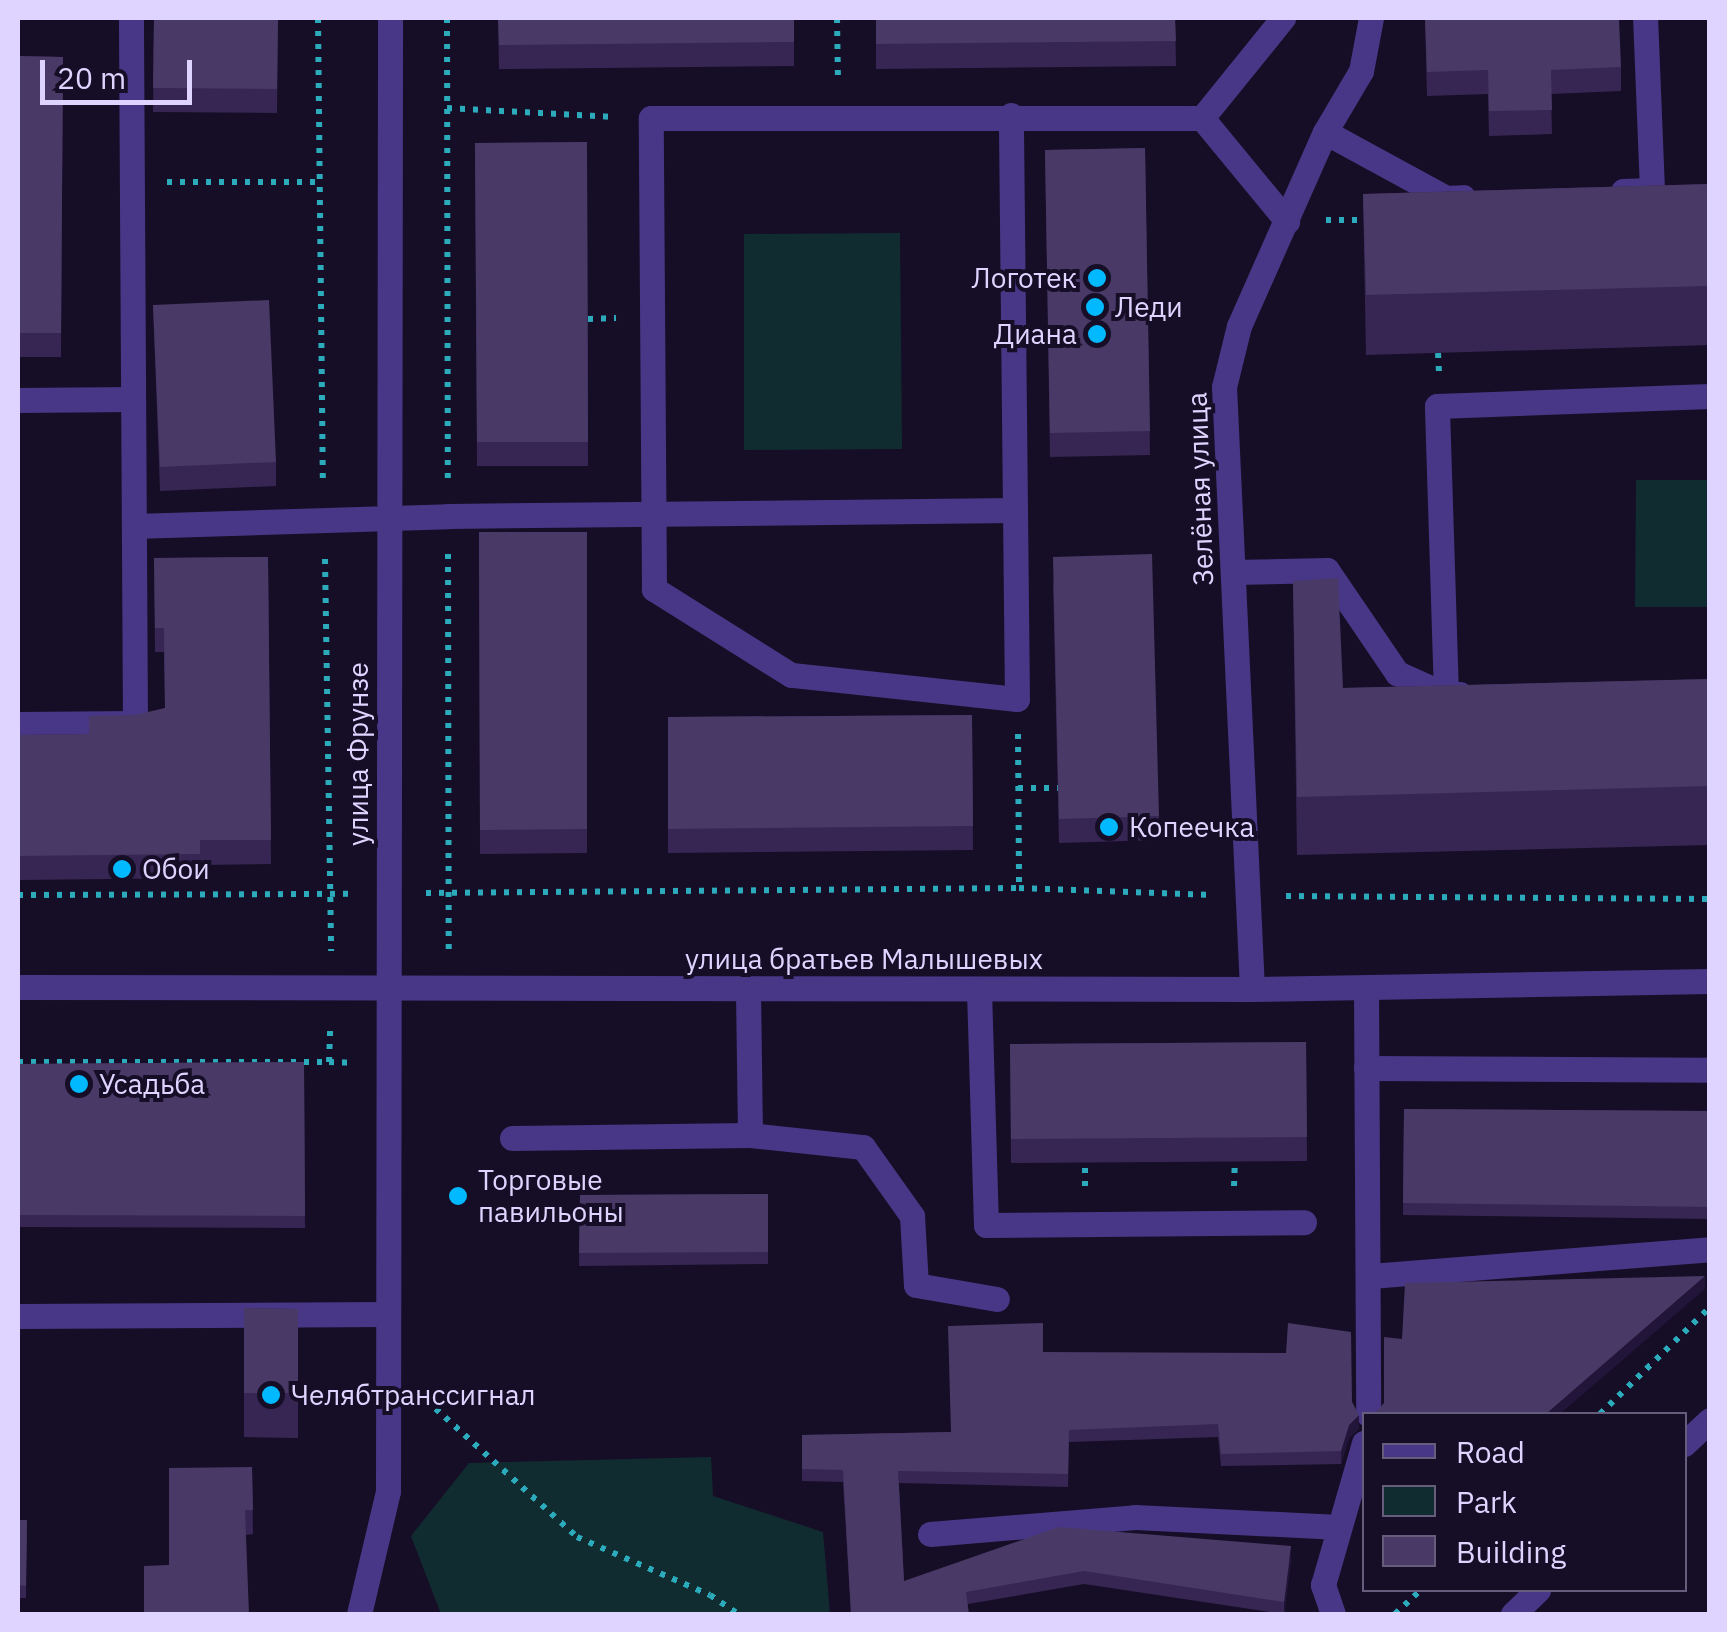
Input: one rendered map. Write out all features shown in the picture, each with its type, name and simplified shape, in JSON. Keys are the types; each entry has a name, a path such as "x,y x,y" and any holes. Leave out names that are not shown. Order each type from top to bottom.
{"street":[{"path":"18,724 135,723 131,18"},
{"name":"улица Фрунзе","path":"359,1614 388,1491 390,18"},
{"path":"1202,118 1282,18"},
{"name":"Зелёная улица","path":"1252,989 1224,387 1240,326 1325,132 1360,72 1371,18"},
{"path":"1596,192 1652,190 1645,18"},
{"path":"1012,115 1017,699 791,676 654,589 651,118 1012,115 1202,118 1287,221"},
{"path":"1325,132 1446,198 1483,196"},
{"path":"1446,694 1437,406 1710,396"},
{"path":"18,400 133,399"},
{"path":"134,526 387,517 1016,510"},
{"path":"1233,572 1327,570 1398,673 1446,694 1487,694"},
{"name":"улица братьев Малышевых","path":"18,987 389,984 978,990 1710,981"},
{"path":"748,988 750,1135"},
{"path":"1366,988 1368,1412"},
{"path":"978,990 986,1225 1304,1222"},
{"path":"1366,1068 1710,1070"},
{"path":"512,1138 750,1135 863,1147 912,1216 916,1285 997,1299"},
{"path":"1370,1276 1710,1249"},
{"path":"18,1316 388,1314"},
{"path":"1687,1441 1710,1420"},
{"path":"1333,1614 1323,1586 1362,1450"},
{"path":"930,1534 1136,1517 1339,1527"},
{"path":"1513,1614 1536,1592"}],"path":[{"path":"837,18 840,116"},
{"path":"447,108 651,118"},
{"path":"131,182 319,182"},
{"path":"1017,699 1019,888"},
{"path":"1018,788 1058,788"},
{"path":"70,876 72,894"},
{"path":"18,895 1019,888 1245,896 1710,899"},
{"path":"18,1062 329,1062 330,985"},
{"path":"1602,1412 1710,1307"},
{"path":"388,1366 577,1537 710,1595 738,1614"},
{"path":"1395,1614 1419,1592"}],"green space":[{"path":"900,233 902,449 744,450 744,234"},
{"path":"1636,480 1709,480 1709,607 1635,607"},
{"path":"711,1457 713,1496 823,1532 830,1614 441,1614 411,1536 469,1463"}],"building":[{"path":"154,18 278,18 277,89 153,88"},
{"path":"498,18 794,18 794,42 499,45"},
{"path":"876,18 1175,18 1176,41 876,44"},
{"path":"1425,18 1619,18 1621,67 1551,70 1552,110 1489,111 1488,70 1427,72"},
{"path":"18,56 63,57 61,333 18,333"},
{"path":"587,142 588,442 477,442 475,143"},
{"path":"1145,148 1150,431 1050,433 1045,150"},
{"path":"1710,184 1710,286 1366,295 1363,194"},
{"path":"269,300 276,462 160,467 153,305"},
{"path":"479,532 587,532 587,829 480,830"},
{"path":"1152,554 1159,816 1059,819 1053,557"},
{"path":"268,557 271,840 200,840 200,854 18,856 18,735 89,734 89,716 135,715 165,708 164,628 155,628 154,558"},
{"path":"1338,578 1343,688 1710,679 1710,786 1297,797 1293,581"},
{"path":"972,715 973,826 668,829 668,717"},
{"path":"1306,1042 1307,1137 1011,1139 1010,1044"},
{"path":"304,1062 305,1216 18,1215 18,1064"},
{"path":"1404,1109 1710,1111 1710,1207 1403,1203"},
{"path":"768,1194 768,1252 579,1253 580,1195"},
{"path":"1705,1276 1548,1412 1376,1412 1384,1403 1384,1337 1402,1339 1405,1283"},
{"path":"244,1308 298,1309 298,1393 244,1393"},
{"path":"1043,1323 1043,1352 1286,1353 1288,1323 1351,1332 1352,1402 1359,1415 1349,1425 1341,1451 1221,1454 1218,1424 1069,1430 1068,1474 898,1471 904,1581 1059,1527 1291,1546 1284,1602 1084,1571 966,1592 969,1614 851,1614 843,1470 802,1469 802,1435 951,1432 948,1326"},
{"path":"252,1467 253,1510 245,1510 249,1614 144,1614 144,1566 169,1565 169,1468"},
{"path":"18,1520 27,1520 26,1586 18,1585"}],"place":[{"name":"Логотек","path":"1097,278"},
{"name":"Леди","path":"1095,307"},
{"name":"Диана","path":"1097,334"},
{"name":"Копеечка","path":"1109,827"},
{"name":"Обои","path":"122,869"},
{"name":"Усадьба","path":"79,1084"},
{"name":"Торговые павильоны","path":"458,1196"},
{"name":"Челябтранссигнал","path":"271,1395"}]}
